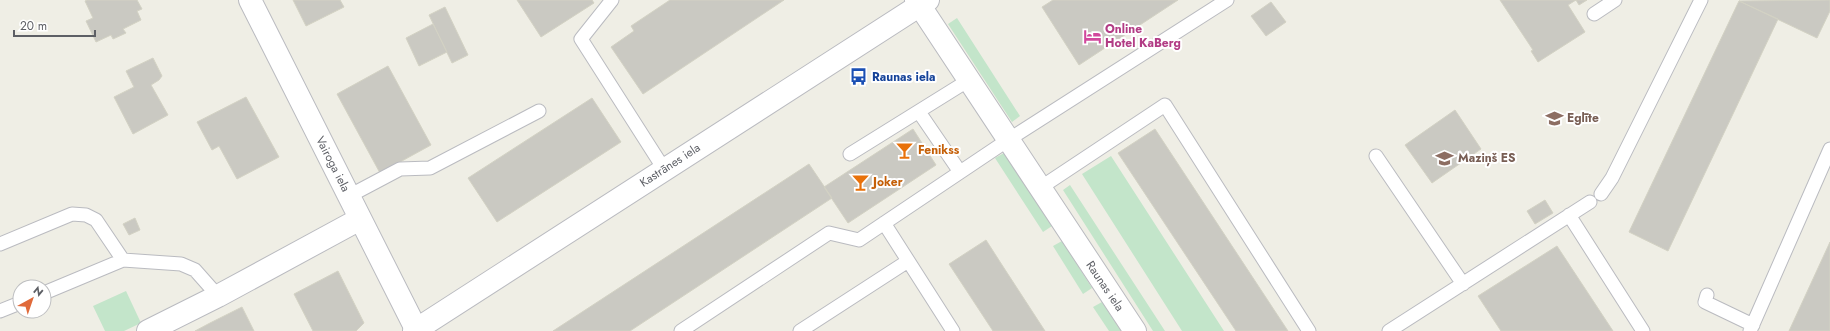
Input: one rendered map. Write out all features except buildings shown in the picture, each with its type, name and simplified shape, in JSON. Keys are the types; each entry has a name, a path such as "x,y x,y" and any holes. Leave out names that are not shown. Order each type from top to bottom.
{"street":[{"name":"Vairoga iela","path":"250,0 415,330"},
{"name":"Kastrānes iela","path":"415,330 921,2"},
{"name":"Raunas iela","path":"921,2 1008,140 1135,331"},
{"path":"148,331 218,296 360,219"}],"lane":[{"path":"612,0 581,39 664,169"},
{"path":"681,331 829,233 859,240 1008,140 1227,0"},
{"path":"1594,14 1615,0"},
{"path":"1389,331 1595,198 1612,178 1701,0"},
{"path":"850,154 920,112 969,80"},
{"path":"1040,188 1165,105 1309,331"},
{"path":"349,196 400,169 430,168 539,111"},
{"path":"920,112 960,172"},
{"path":"1707,295 1705,302 1752,328 1830,148"},
{"path":"1376,156 1463,284"},
{"path":"0,244 72,214 86,214 96,220 123,260"},
{"path":"1569,215 1643,331"},
{"path":"884,223 953,331"},
{"path":"52,289 123,260 181,264 195,270 218,296"},
{"path":"800,331 908,261"},
{"path":"0,311 12,306"}],"green space":[{"path":"957,18 1020,116 1012,122 948,24"},
{"path":"1004,153 1052,226 1043,232 995,158"},
{"path":"1111,156 1224,331 1182,331 1082,174"},
{"path":"1070,185 1165,331 1153,331 1063,190"},
{"path":"1062,241 1092,288 1083,294 1053,246"},
{"path":"126,291 141,323 124,331 105,331 93,306"},
{"path":"1102,302 1121,331 1109,331 1093,307"}],"place":[{"name":"Online Hotel KaBerg","path":"1092,36"},
{"name":"Raunas iela","path":"859,77"},
{"name":"Eglīte","path":"1554,118"},
{"name":"Fenikss","path":"905,150"},
{"name":"Maziņš ES","path":"1445,158"},
{"name":"Joker","path":"860,182"}]}
